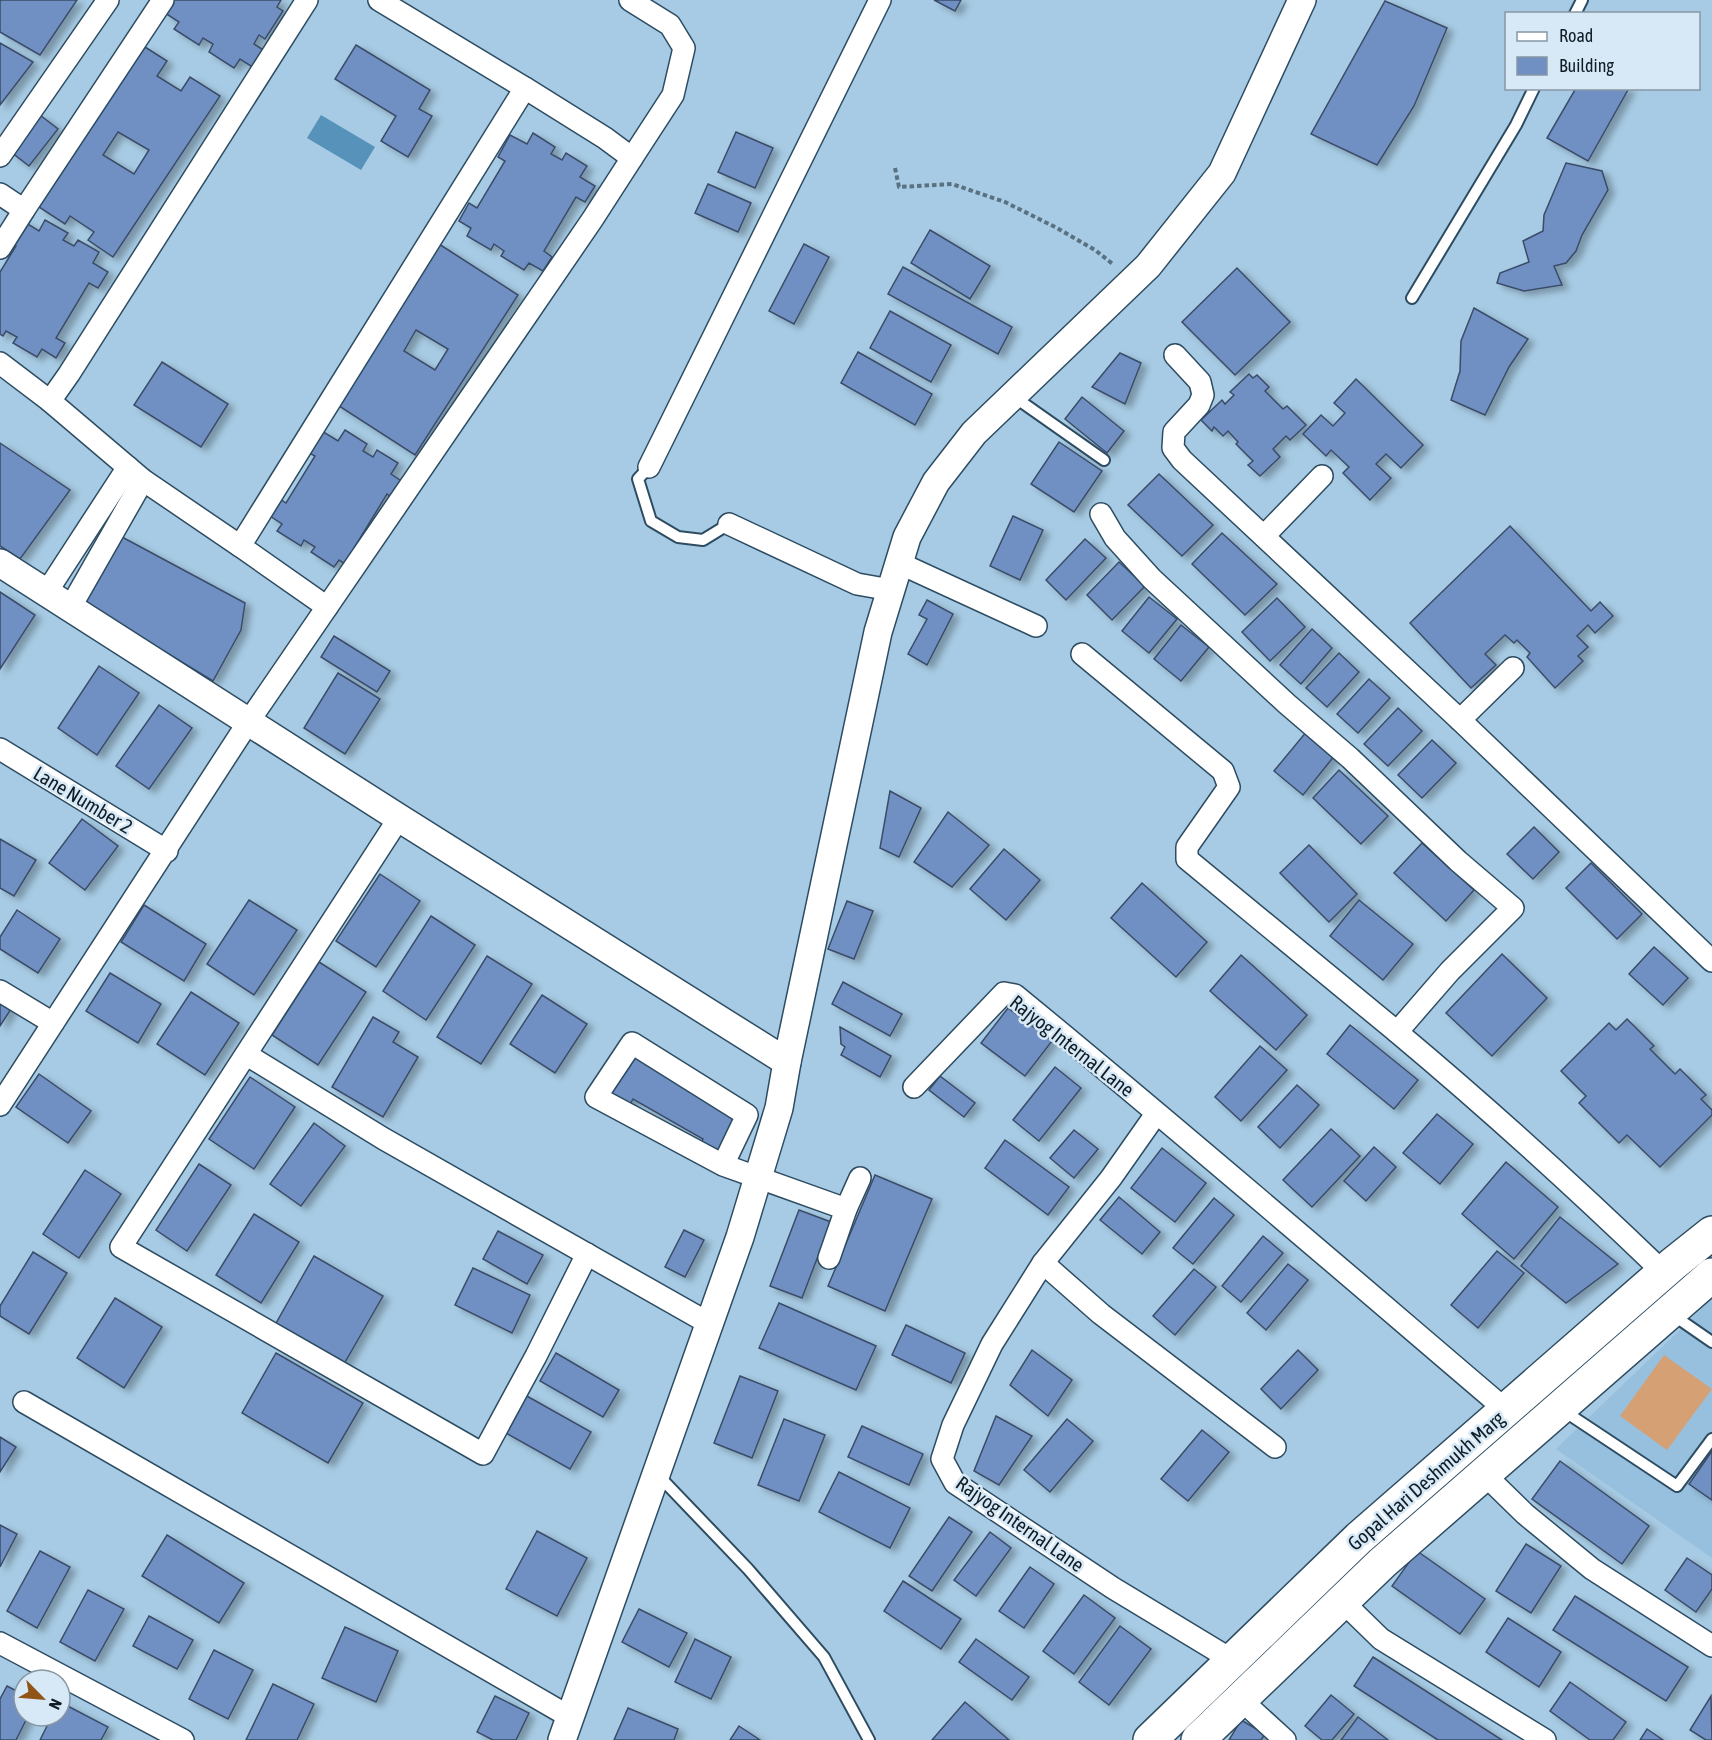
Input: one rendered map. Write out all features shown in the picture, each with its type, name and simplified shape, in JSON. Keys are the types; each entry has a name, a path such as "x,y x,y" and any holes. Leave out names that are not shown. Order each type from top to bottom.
{"main road":[{"name":"Gopal Hari Deshmukh Marg","path":"1150,1740 1359,1538 1712,1233"},
{"name":"Gopal Hari Deshmukh Marg","path":"1198,1740 1382,1563 1712,1275"}],"street":[{"path":"0,156 108,0"},
{"path":"0,248 163,0"},
{"path":"50,401 76,364 307,0"},
{"path":"379,0 525,88 605,138 632,158"},
{"path":"0,1105 167,851 249,721 585,230 673,95 684,48 670,25 630,0"},
{"path":"649,467 880,0"},
{"path":"24,1402 566,1728 741,1238 779,1108 878,632 907,537 936,482 974,434 1148,266 1222,173 1302,0"},
{"path":"240,546 525,88"},
{"path":"0,194 24,210"},
{"path":"1175,355 1200,382 1203,395 1199,405 1174,432 1173,448 1182,460 1460,720 1712,961"},
{"path":"0,363 50,401 136,473 327,607"},
{"path":"46,593 136,473"},
{"path":"70,608 136,473"},
{"path":"1264,536 1322,476"},
{"path":"1101,514 1115,538 1152,579 1287,704 1350,758 1458,861 1513,908 1450,970 1397,1032"},
{"path":"729,524 857,584 891,590"},
{"path":"0,563 787,1062"},
{"path":"899,563 1036,626"},
{"path":"1082,654 1223,771 1229,787 1187,847 1187,859 1397,1032 1597,1208 1664,1273"},
{"path":"1460,720 1513,668"},
{"name":"Lane Number 2","path":"0,749 167,851"},
{"path":"399,818 121,1247 483,1454 536,1356 587,1254"},
{"path":"0,991 53,1023"},
{"name":"Rajyog Internal Lane","path":"914,1087 1004,993 1015,995 1156,1114 1203,1150 1352,1281 1506,1410"},
{"path":"723,1165 747,1115 632,1043 596,1097 723,1165 846,1209"},
{"path":"247,1054 384,1139 710,1324"},
{"name":"Rajyog Internal Lane","path":"1156,1114 1111,1178 1043,1263 992,1344 953,1425 942,1459 955,1483 1113,1588 1232,1660"},
{"path":"829,1258 846,1209 860,1178"},
{"path":"1043,1263 1101,1314 1275,1447"},
{"path":"1484,1474 1525,1514 1592,1569 1712,1646"},
{"path":"1341,1601 1381,1639 1545,1740"},
{"path":"0,1643 183,1740"},
{"path":"1240,1699 1286,1740"}],"lane":[{"path":"1412,298 1516,125 1533,90"},
{"path":"1013,396 1104,460"},
{"path":"649,467 638,479 651,521 678,537 703,540 729,524"},
{"path":"1669,1313 1712,1342"},
{"path":"1560,1408 1677,1486 1712,1439"},
{"path":"657,1473 748,1569 824,1657 869,1740"}],"path":[{"path":"895,168 899,187 952,184 1005,202 1095,250 1133,281"}],"shaded area":[{"path":"321,115 375,147 361,170 307,138"},
{"path":"1712,1299 1712,1558 1556,1449"},
{"path":"1664,1355 1712,1389 1667,1450 1620,1416"}],"building":[{"path":"0,0 77,0 40,55 0,32"},
{"path":"173,0 281,0 277,7 283,11 265,39 259,35 254,44 265,51 254,68 240,59 234,68 209,52 213,44 203,38 199,45 174,29 179,22 165,13"},
{"path":"934,0 961,0 955,11"},
{"path":"1385,1 1447,28 1414,106 1377,165 1311,134"},
{"path":"0,43 33,62 0,105"},
{"path":"356,45 430,90 419,109 432,116 408,157 381,141 396,116 335,79"},
{"path":"145,47 167,61 157,76 181,91 190,77 220,96 113,257 88,240 94,232 70,216 65,224 39,207","holes":["118,132 149,150 134,174 103,155"]},
{"path":"1575,90 1628,90 1588,161 1547,138"},
{"path":"40,115 58,129 29,166 11,152"},
{"path":"736,132 773,148 755,188 718,172"},
{"path":"533,133 555,147 551,154 562,160 566,153 587,166 580,177 595,186 585,202 576,197 544,251 552,257 543,271 529,263 524,270 501,256 504,251 494,244 491,250 467,236 471,228 459,221 469,203 477,208 505,161 498,157 510,135 527,144"},
{"path":"1566,163 1602,171 1608,190 1582,235 1576,251 1566,263 1554,266 1562,285 1524,291 1497,283 1500,273 1529,262 1523,241 1543,231 1544,215"},
{"path":"708,184 751,203 738,232 695,213"},
{"path":"45,220 68,233 63,240 74,246 78,240 99,252 93,263 108,272 98,288 89,283 56,338 65,343 56,358 42,349 37,357 13,343 17,337 6,331 3,336 0,334 0,272 16,246 10,243 23,221 39,231"},
{"path":"930,230 990,266 970,299 911,263"},
{"path":"439,244 518,295 415,455 336,404","holes":["416,330 448,349 435,370 404,351"]},
{"path":"804,244 829,257 794,324 769,311"},
{"path":"903,267 1012,327 998,354 888,294"},
{"path":"1237,268 1290,322 1235,375 1182,322"},
{"path":"1474,308 1528,339 1509,367 1485,415 1451,400 1460,371 1461,341"},
{"path":"890,311 951,345 931,382 870,348"},
{"path":"858,352 932,394 915,425 841,383"},
{"path":"1120,353 1141,363 1125,404 1092,387"},
{"path":"162,362 228,404 201,447 134,405"},
{"path":"1249,374 1253,378 1257,375 1269,387 1265,391 1283,409 1287,406 1306,425 1290,440 1286,436 1273,449 1280,457 1260,476 1248,465 1253,461 1236,444 1238,442 1228,431 1223,436 1214,427 1212,431 1201,420 1222,400 1225,404 1234,395 1230,392"},
{"path":"1356,379 1423,445 1401,468 1386,454 1376,464 1391,478 1370,500 1343,473 1349,467 1331,450 1326,456 1303,434 1321,415 1333,426 1345,413 1334,403"},
{"path":"1082,397 1124,431 1107,453 1065,419"},
{"path":"345,430 367,444 363,451 373,457 377,450 398,463 391,474 406,484 396,500 387,494 354,548 363,554 353,569 339,560 334,567 311,552 315,547 304,540 301,546 277,531 282,524 270,516 280,499 286,503 315,456 309,453 322,431 338,441"},
{"path":"1059,442 1102,471 1074,512 1031,484"},
{"path":"0,443 70,490 20,559 0,546"},
{"path":"1159,474 1213,525 1182,556 1128,505"},
{"path":"1013,516 1043,530 1020,580 990,566"},
{"path":"1510,526 1591,611 1600,602 1613,616 1595,633 1588,625 1577,636 1588,647 1578,656 1583,661 1555,688 1527,657 1530,653 1517,640 1514,643 1505,635 1485,654 1496,665 1471,688 1410,623"},
{"path":"1222,533 1277,584 1245,615 1192,564"},
{"path":"122,537 245,603 241,630 213,681 83,602"},
{"path":"1085,539 1106,558 1066,600 1046,580"},
{"path":"1119,562 1145,586 1112,620 1087,595"},
{"path":"0,592 35,615 0,669"},
{"path":"1149,597 1177,619 1149,653 1122,631"},
{"path":"1277,598 1305,627 1270,661 1242,632"},
{"path":"927,600 953,614 927,665 908,654 927,619 919,615"},
{"path":"1181,625 1209,647 1181,681 1154,659"},
{"path":"1312,629 1332,648 1301,684 1280,665"},
{"path":"334,636 390,671 377,692 321,657"},
{"path":"1339,653 1359,672 1327,707 1306,688"},
{"path":"99,666 139,693 97,755 58,728"},
{"path":"338,673 380,699 345,754 304,728"},
{"path":"1369,679 1390,698 1358,733 1337,714"},
{"path":"159,705 192,728 149,789 116,766"},
{"path":"1398,708 1422,731 1388,766 1364,744"},
{"path":"1307,731 1335,755 1303,795 1274,771"},
{"path":"1432,740 1456,763 1422,798 1398,775"},
{"path":"1339,770 1388,816 1361,844 1313,798"},
{"path":"890,791 921,808 899,857 880,848"},
{"path":"948,812 989,845 952,887 914,862"},
{"path":"82,819 118,846 85,890 49,863"},
{"path":"1534,827 1559,852 1533,879 1507,854"},
{"path":"0,839 36,860 14,896 0,888"},
{"path":"1422,843 1474,890 1446,921 1394,873"},
{"path":"1309,845 1357,894 1329,922 1280,873"},
{"path":"1004,849 1040,880 1006,920 970,889"},
{"path":"1591,863 1642,914 1617,939 1566,888"},
{"path":"380,874 420,901 376,967 336,941"},
{"path":"1142,883 1207,942 1176,977 1111,918"},
{"path":"249,900 297,930 254,995 207,964"},
{"path":"1359,900 1413,944 1383,980 1330,936"},
{"path":"847,901 873,911 854,959 828,949"},
{"path":"144,905 206,944 184,981 121,942"},
{"path":"17,910 60,939 38,973 0,949 0,937"},
{"path":"431,916 475,945 426,1020 383,991"},
{"path":"1654,947 1688,978 1663,1005 1629,974"},
{"path":"1502,954 1547,998 1492,1056 1446,1013"},
{"path":"1241,955 1307,1015 1276,1050 1210,991"},
{"path":"487,956 532,984 481,1064 437,1037"},
{"path":"319,962 366,992 318,1065 272,1035"},
{"path":"110,973 161,1004 138,1043 86,1011"},
{"path":"843,982 902,1014 890,1036 832,1004"},
{"path":"191,992 239,1023 205,1075 157,1044"},
{"path":"542,995 587,1024 555,1073 510,1044"},
{"path":"0,1001 11,1009 0,1026"},
{"path":"1008,1008 1052,1041 1025,1076 981,1043"},
{"path":"373,1017 399,1032 393,1042 418,1057 383,1117 332,1087"},
{"path":"1627,1019 1654,1046 1650,1049 1675,1074 1680,1069 1706,1095 1701,1099 1712,1110 1712,1115 1660,1167 1627,1135 1619,1143 1579,1103 1586,1096 1561,1071 1609,1023 1616,1030"},
{"path":"1350,1025 1418,1080 1394,1109 1327,1054"},
{"path":"840,1027 891,1056 880,1077 841,1055 845,1047 841,1044"},
{"path":"1260,1046 1287,1070 1241,1121 1215,1097"},
{"path":"629,1051 740,1115 720,1159 699,1147 703,1139 633,1099 629,1106 605,1093"},
{"path":"1055,1067 1081,1088 1039,1141 1013,1120"},
{"path":"39,1074 91,1111 68,1143 16,1107"},
{"path":"940,1076 975,1103 964,1117 929,1090"},
{"path":"250,1077 295,1107 254,1169 209,1139"},
{"path":"1297,1085 1319,1105 1280,1148 1258,1127"},
{"path":"1437,1114 1473,1144 1440,1184 1403,1153"},
{"path":"314,1123 345,1146 301,1206 270,1184"},
{"path":"1331,1129 1360,1156 1312,1207 1283,1180"},
{"path":"1074,1130 1098,1149 1074,1178 1050,1158"},
{"path":"1005,1140 1069,1187 1048,1215 985,1168"},
{"path":"1374,1147 1396,1167 1366,1201 1344,1181"},
{"path":"1162,1148 1206,1183 1175,1222 1131,1188"},
{"path":"1506,1162 1558,1207 1514,1259 1462,1214"},
{"path":"199,1164 231,1185 187,1251 156,1230"},
{"path":"85,1170 121,1194 79,1258 43,1234"},
{"path":"875,1175 932,1199 885,1311 828,1286"},
{"path":"1119,1197 1160,1232 1142,1254 1100,1220"},
{"path":"1214,1198 1234,1215 1193,1264 1173,1248"},
{"path":"799,1210 831,1222 802,1298 770,1286"},
{"path":"254,1214 299,1242 261,1303 216,1275"},
{"path":"1560,1217 1618,1264 1566,1303 1521,1266"},
{"path":"684,1230 704,1240 685,1277 665,1267"},
{"path":"498,1231 543,1255 527,1284 483,1259"},
{"path":"1263,1236 1283,1253 1241,1302 1222,1286"},
{"path":"1497,1251 1524,1273 1478,1328 1451,1305"},
{"path":"33,1252 67,1273 29,1334 0,1316 0,1306"},
{"path":"314,1256 383,1296 344,1364 275,1325"},
{"path":"1288,1264 1308,1280 1266,1330 1247,1313"},
{"path":"473,1268 530,1295 512,1333 455,1305"},
{"path":"1194,1269 1216,1287 1175,1335 1153,1316"},
{"path":"115,1298 162,1327 124,1388 77,1358"},
{"path":"779,1303 876,1346 856,1390 759,1348"},
{"path":"906,1325 965,1353 951,1383 892,1355"},
{"path":"1032,1350 1072,1380 1048,1416 1010,1385"},
{"path":"1298,1350 1318,1370 1281,1409 1261,1389"},
{"path":"276,1353 363,1403 328,1463 242,1413"},
{"path":"556,1353 619,1390 603,1417 540,1381"},
{"path":"740,1376 778,1391 752,1458 714,1443"},
{"path":"525,1395 591,1432 570,1469 504,1432"},
{"path":"996,1416 1032,1436 999,1485 974,1471"},
{"path":"784,1419 825,1435 799,1501 758,1485"},
{"path":"1067,1419 1093,1441 1050,1492 1024,1470"},
{"path":"862,1426 923,1454 909,1485 848,1457"},
{"path":"1202,1430 1229,1452 1188,1501 1161,1479"},
{"path":"0,1437 16,1447 0,1472"},
{"path":"1712,1451 1712,1500 1689,1484"},
{"path":"1560,1461 1649,1526 1622,1564 1532,1499"},
{"path":"839,1472 910,1508 890,1548 819,1512"},
{"path":"949,1517 972,1532 932,1591 909,1576"},
{"path":"0,1525 17,1534 0,1567"},
{"path":"537,1531 587,1558 557,1616 506,1589"},
{"path":"990,1532 1011,1548 976,1596 954,1580"},
{"path":"167,1535 244,1583 219,1623 142,1576"},
{"path":"1526,1544 1561,1566 1531,1613 1496,1591"},
{"path":"40,1551 70,1567 37,1628 7,1611"},
{"path":"1417,1551 1485,1599 1460,1634 1392,1586"},
{"path":"1687,1558 1712,1575 1712,1589 1696,1612 1665,1590"},
{"path":"1030,1567 1054,1584 1024,1628 999,1611"},
{"path":"903,1581 961,1619 941,1649 884,1611"},
{"path":"88,1590 124,1609 95,1661 60,1642"},
{"path":"1084,1595 1115,1618 1074,1674 1043,1651"},
{"path":"1575,1596 1688,1667 1666,1701 1553,1630"},
{"path":"639,1609 687,1633 669,1667 622,1642"},
{"path":"149,1616 193,1640 177,1669 133,1646"},
{"path":"1508,1618 1561,1652 1539,1687 1486,1652"},
{"path":"1120,1626 1151,1649 1109,1705 1079,1682"},
{"path":"345,1627 398,1651 376,1702 322,1678"},
{"path":"695,1639 731,1657 711,1699 675,1682"},
{"path":"976,1639 1029,1677 1012,1700 959,1662"},
{"path":"214,1650 253,1670 228,1719 189,1699"},
{"path":"1373,1657 1502,1740 1438,1740 1354,1686"},
{"path":"1570,1682 1626,1722 1613,1740 1590,1740 1550,1711"},
{"path":"273,1684 314,1704 297,1740 246,1740"},
{"path":"7,1686 12,1689 12,1728 22,1728 16,1740 0,1740 0,1699"},
{"path":"1331,1695 1354,1714 1332,1740 1322,1740 1305,1726"},
{"path":"495,1696 529,1713 516,1740 493,1740 477,1732"},
{"path":"1711,1696 1712,1740 1706,1740 1690,1730"},
{"path":"965,1702 1009,1740 932,1740"},
{"path":"72,1708 108,1727 101,1740 40,1740 46,1728 72,1728"},
{"path":"628,1708 678,1729 674,1740 614,1740"},
{"path":"1358,1717 1388,1740 1341,1740"},
{"path":"1241,1720 1265,1734 1261,1740 1229,1740"},
{"path":"739,1726 760,1740 730,1740"},
{"path":"1647,1729 1663,1740 1640,1740"}]}
